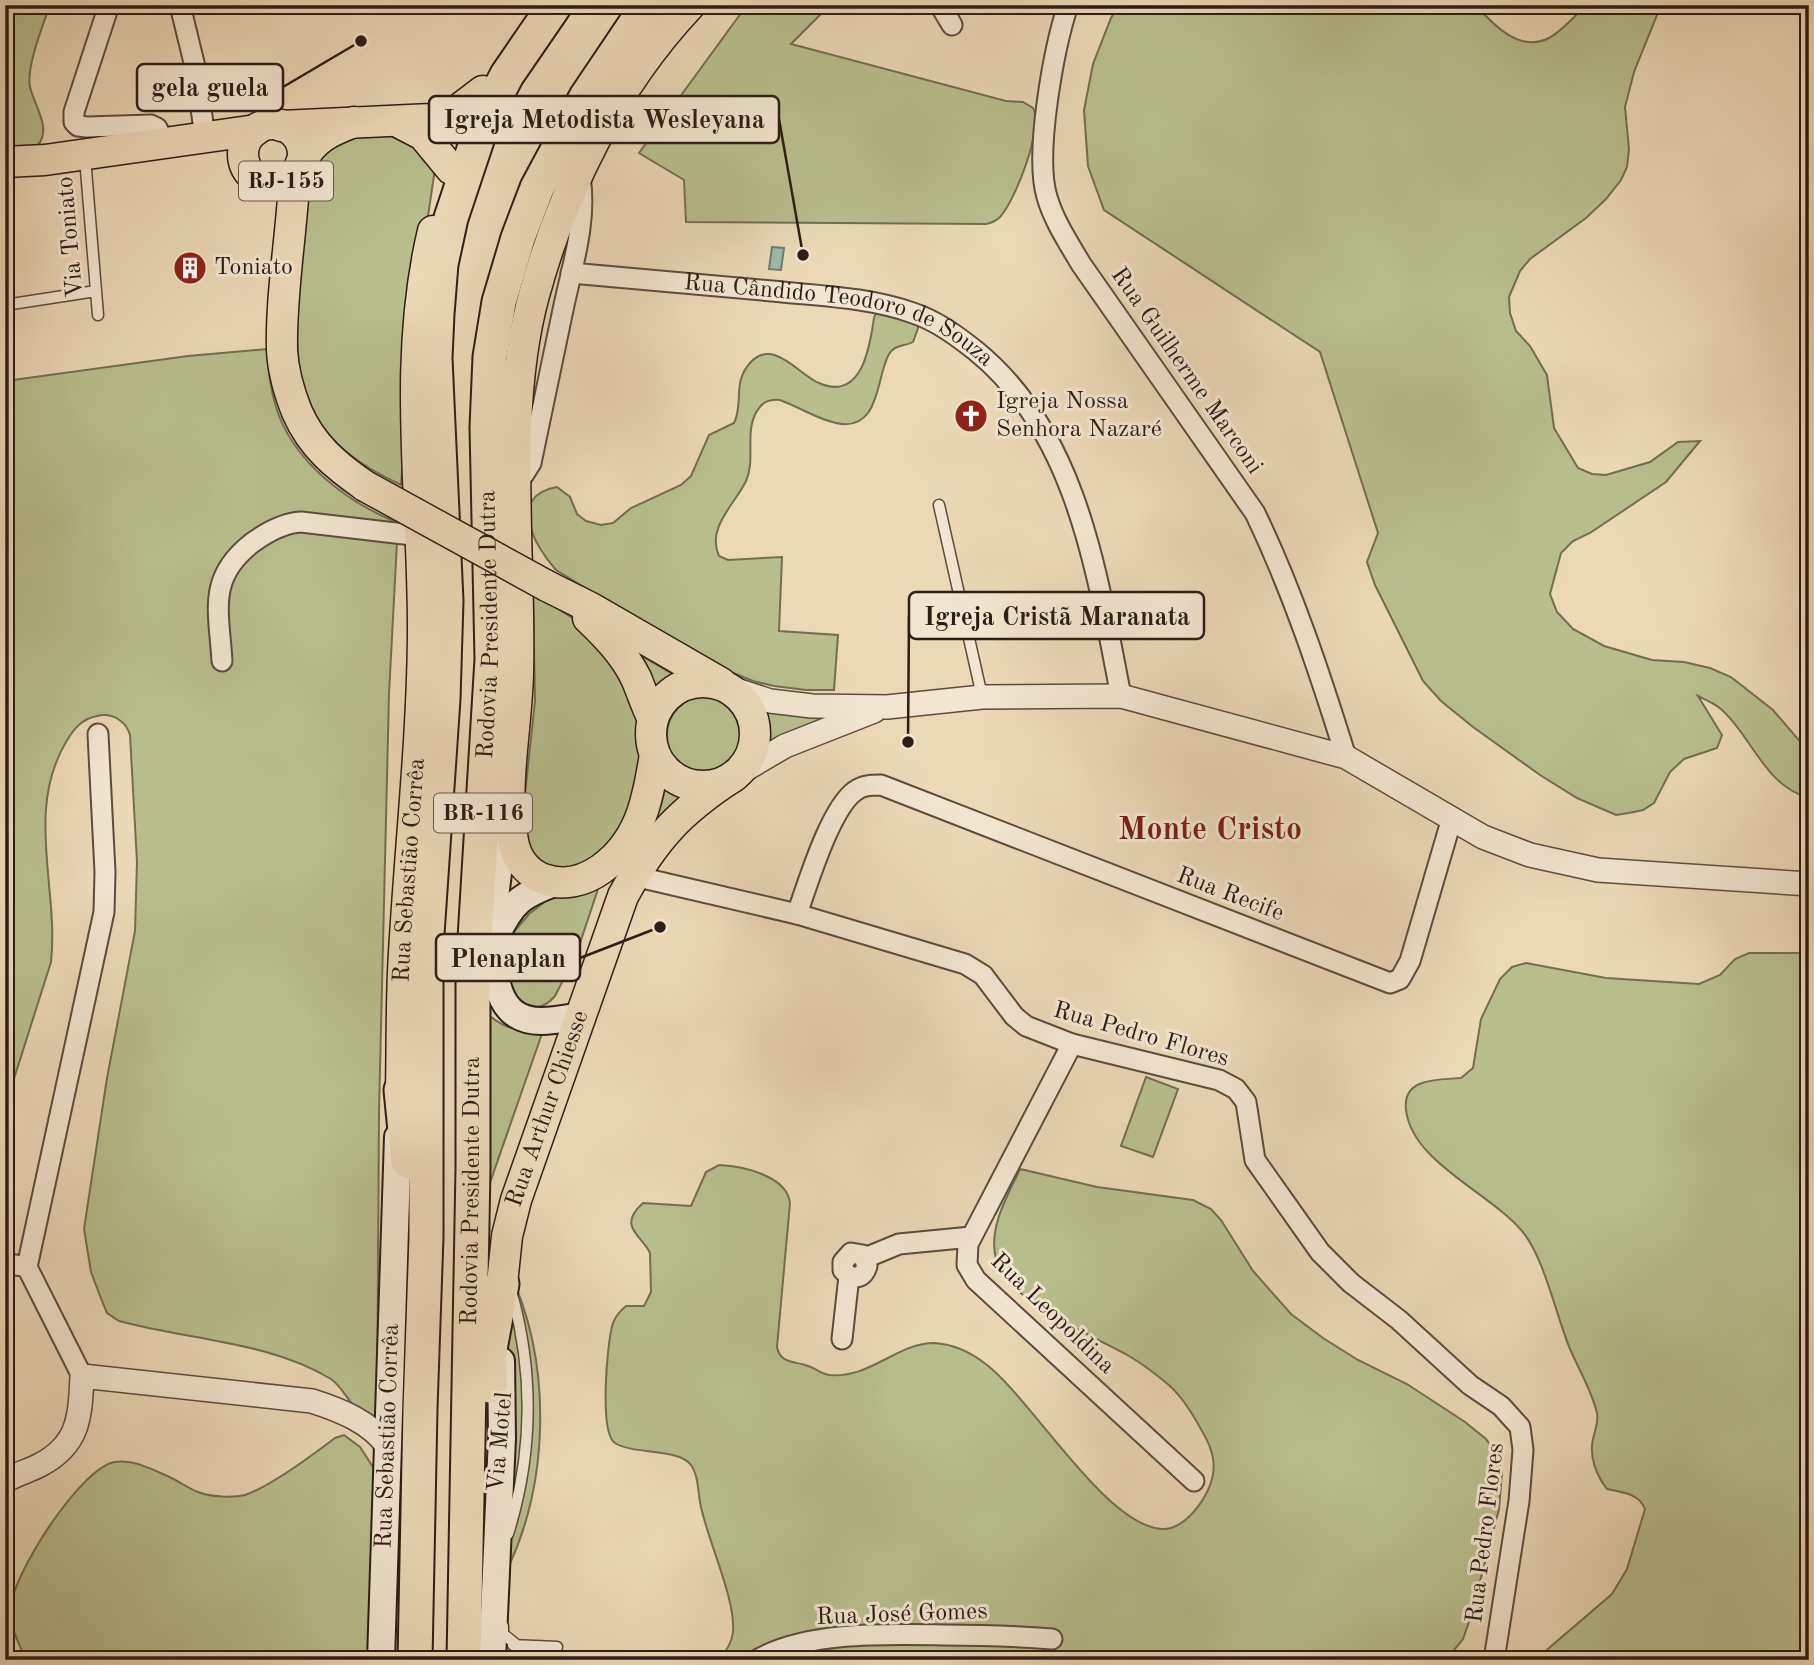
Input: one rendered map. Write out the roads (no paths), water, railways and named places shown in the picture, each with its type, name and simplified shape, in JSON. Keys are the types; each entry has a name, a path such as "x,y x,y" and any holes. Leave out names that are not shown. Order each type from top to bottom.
{"highway":[{"name":"Rodovia Presidente Dutra","path":"415,1660 419,1409 426,1237 426,949 443,699 446,601 435,358 441,264 451,218 484,120 507,75 555,5"},
{"name":"Rodovia Presidente Dutra","path":"465,1660 474,971 492,659 487,427 490,357 499,302 518,238 537,188 586,97 648,5"},
{"path":"401,1090 416,1252 414,1365 419,1409"},
{"path":"465,1660 474,1619 474,1542 489,1420 490,1349 502,1284"}],"main road":[{"name":"Rua Sebastião Corrêa","path":"381,1660 404,954 417,774 423,636 415,350 423,275 440,201 451,169 483,91 534,5"},
{"path":"582,1016 544,1022 514,1013 503,1002 496,981 492,943 510,786 519,663 516,479 521,369 533,298 552,235 578,170 618,99 670,26 690,5"},
{"name":"RJ-155","path":"5,162 85,155 269,128 354,121 431,119 454,113 483,91"},
{"name":"RJ-155","path":"184,141 222,151 255,175 284,181 294,175 314,143 324,135 354,121"},
{"path":"398,121 429,140 451,169"},
{"name":"RJ-155","path":"255,175 244,146 269,128 294,134 300,143 300,165"},
{"path":"300,165 294,192 286,272 282,350 290,394 299,415 321,450 365,486 591,608 727,687 746,703 755,726 752,753 734,776 709,786 690,785 673,777 655,755 651,736 653,719 660,704 678,687 703,681 727,687"},
{"path":"255,175 274,193 281,214 286,272"},
{"path":"556,591 606,634 617,647 637,680 653,719"},
{"path":"510,786 513,841 518,856 532,873 557,882 573,882 588,877 617,856 638,823 650,784 655,755"},
{"name":"Rua Arthur Chiesse","path":"502,1284 507,1236 516,1200 623,896 651,850 685,811 734,776"},
{"path":"492,943 507,912 514,904 530,893 557,882"},
{"path":"492,1660 499,1602 502,1284"}],"street":[{"path":"109,5 74,112 74,122 80,127 151,125 184,141 196,71 180,5"},
{"path":"940,5 952,25"},
{"name":"Rua Guilherme Marconi","path":"1068,5 1045,130 1043,170 1047,197 1081,264 1255,513 1275,554 1315,656 1346,757"},
{"path":"516,479 530,466 571,273 582,214 583,197 578,170"},
{"name":"Rua Cândido Teodoro de Souza","path":"571,273 859,300 912,312 932,321 968,344 1010,384 1037,421 1063,468 1098,581 1121,696"},
{"path":"222,661 218,600 220,585 233,560 270,531 292,522 301,522 421,536"},
{"path":"727,687 770,701 790,704 887,707 982,697 1121,696 1346,757 1483,837 1530,856 1598,870 1809,884"},
{"path":"734,776 785,746 887,707"},
{"path":"7,1478 54,1457 64,1446 80,1414 82,1376 27,1267 105,902 98,734"},
{"name":"Rua Recife","path":"797,914 817,860 843,803 861,788 881,785 1390,983 1400,979 1410,961 1452,818"},
{"name":"Rua Pedro Flores","path":"634,876 797,914 965,964 984,975 1020,1021 1038,1031 1072,1044 1219,1080 1236,1089 1246,1102 1255,1160 1320,1252 1351,1283 1399,1320 1470,1385 1501,1406 1516,1421 1522,1433 1523,1461 1519,1501 1494,1660"},
{"name":"Rua Leopoldina","path":"1072,1044 971,1237 966,1258 968,1269 976,1280 1194,1481"},
{"path":"842,1339 849,1276 864,1274 867,1266 865,1258 899,1244 971,1237"},
{"path":"5,1263 27,1267"},
{"path":"82,1376 312,1401 337,1409 355,1419 380,1436 388,1447"},
{"name":"Rua José Gomes","path":"757,1660 782,1648 800,1644 890,1634 1010,1635 1052,1639"}],"lane":[{"name":"Via Toniato","path":"85,155 98,315"},
{"path":"5,305 96,291"},
{"path":"939,505 982,697"},
{"name":"Via Motel","path":"507,1236 509,1285 523,1333 528,1409 525,1460 516,1509 506,1541 499,1602 503,1634 518,1646"},
{"path":"499,1660 502,1643 557,1647"}],"place":[{"name":"gela guela","path":"361,41"},
{"name":"Igreja Metodista Wesleyana","path":"803,255"},
{"name":"Toniato","path":"190,268"},
{"name":"Igreja Nossa Senhora Nazaré","path":"971,416"},
{"name":"Igreja Cristã Maranata","path":"908,742"},
{"name":"Plenaplan","path":"660,927"}],"district":[{"name":"Monte Cristo","path":"1210,831"}]}
